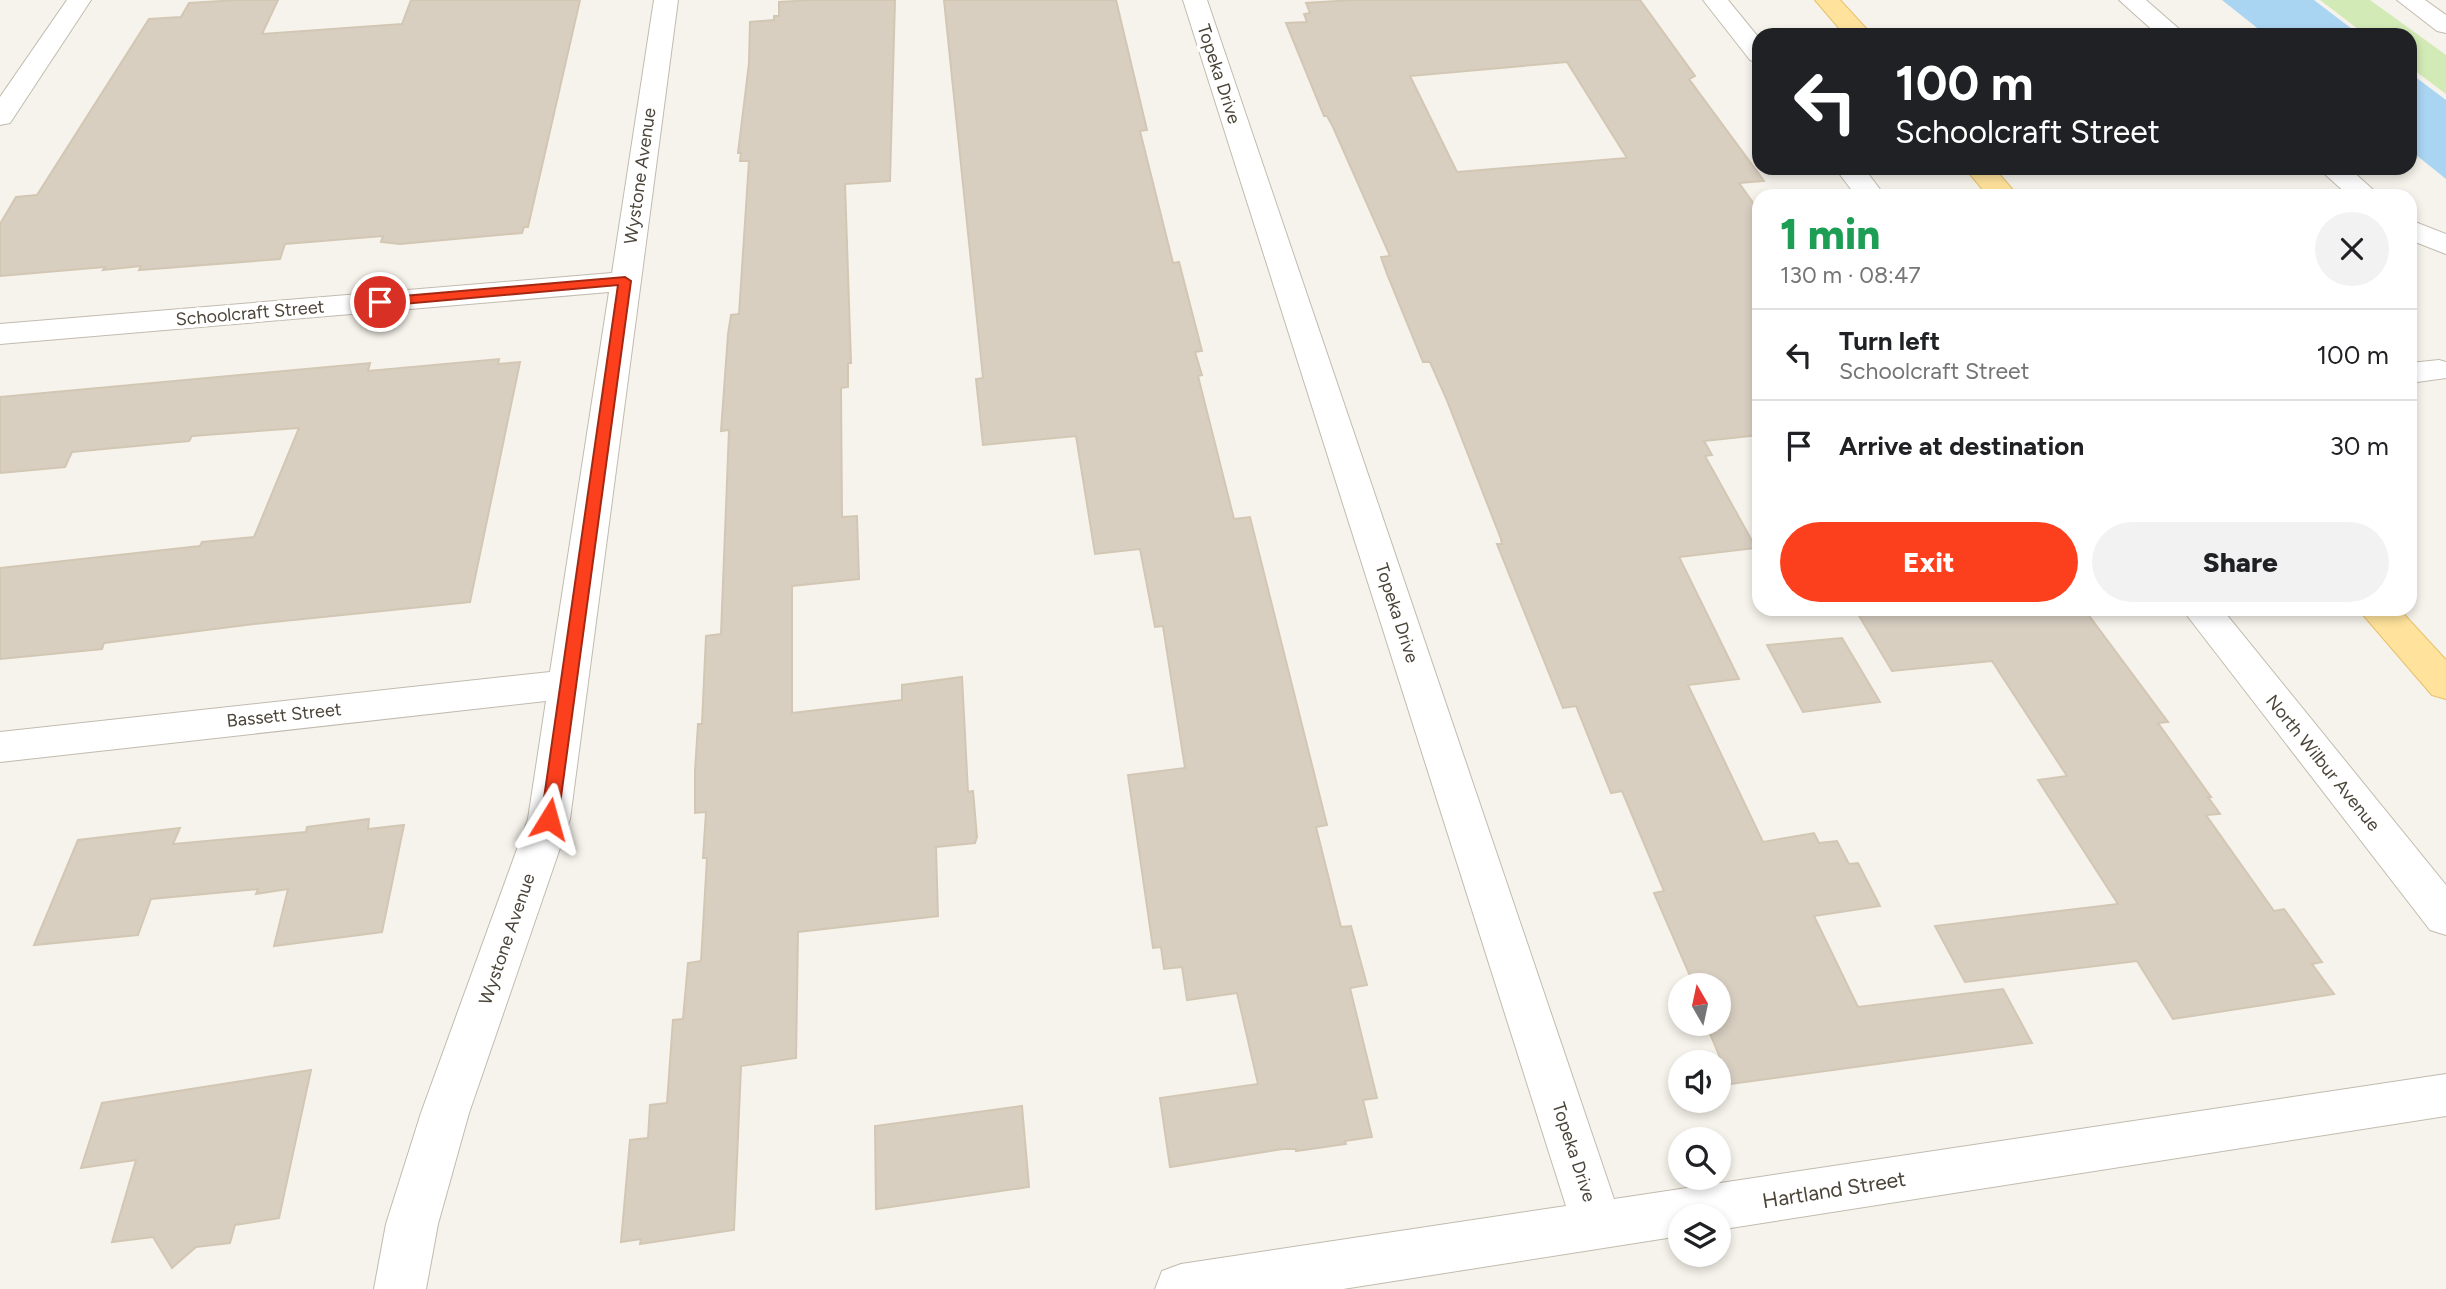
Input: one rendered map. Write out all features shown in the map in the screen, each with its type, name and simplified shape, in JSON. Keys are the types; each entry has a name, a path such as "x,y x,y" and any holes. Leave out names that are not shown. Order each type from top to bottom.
{"main road":[{"path":"1828,0 1853,28"},
{"path":"1985,175 1998,189"},
{"path":"2383,616 2446,685"}],"street":[{"path":"0,117 79,0"},
{"name":"Wystone Avenue","path":"400,1289 412,1224 445,1113 549,819 666,0"},
{"name":"Topeka Drive","path":"1195,0 1598,1226"},
{"path":"1715,0 1752,46"},
{"path":"2131,0 2165,28"},
{"path":"2409,0 2446,26"},
{"path":"1854,175 1866,189"},
{"path":"2340,175 2358,189"},
{"path":"2417,232 2446,246"},
{"name":"Schoolcraft Street","path":"0,334 625,281"},
{"name":"North Wilbur Avenue","path":"2207,616 2446,917"},
{"name":"Bassett Street","path":"0,747 569,684"},
{"name":"Hartland Street","path":"1181,1289 2446,1096"}],"green space":[{"path":"2320,0 2370,0 2409,28 2357,28"},
{"path":"2417,34 2446,55 2446,94 2417,72"}],"water":[{"path":"2222,0 2314,0 2351,28 2257,28"},
{"path":"2417,78 2446,100 2446,179 2417,156"}],"building":[{"path":"278,0 262,34 402,24 411,0 580,0 528,227 524,227 522,233 400,244 381,242 383,236 285,244 280,259 139,270 141,266 103,270 105,267 0,276 0,224 16,197 37,195 149,19 181,17 189,3"},
{"path":"895,0 890,181 845,184 851,363 848,363 848,387 841,388 842,517 857,516 859,579 792,586 792,713 902,700 902,685 962,677 968,792 973,791 977,837 975,843 936,847 938,916 798,932 796,1058 741,1066 734,1230 640,1244 641,1239 621,1242 630,1140 648,1138 650,1105 667,1103 673,1020 683,1019 688,963 701,961 707,858 703,858 706,812 695,813 695,771 698,724 702,724 706,636 721,634 729,430 721,431 728,334 731,315 739,314 749,161 740,161 741,153 738,153 749,63 750,22 774,20 774,16 779,16 779,2"},
{"path":"944,0 1116,0 1147,130 1140,131 1173,263 1179,262 1202,351 1195,352 1202,375 1198,376 1234,519 1250,517 1327,825 1316,827 1341,927 1351,926 1367,985 1350,988 1377,1098 1363,1100 1372,1137 1345,1141 1346,1144 1296,1151 1283,1149 1170,1167 1160,1098 1258,1084 1237,993 1187,1000 1182,967 1164,969 1161,947 1153,948 1128,775 1185,768 1163,626 1155,627 1140,549 1095,554 1076,436 983,445 976,379 983,378"},
{"path":"1352,0 1640,0 1695,76 1689,79 1752,165 1752,175 1760,175 1764,181 1739,183 1752,201 1752,436 1704,441 1712,455 1705,456 1752,541 1752,548 1679,557 1739,679 1688,685 1763,842 1814,833 1819,843 1837,841 1849,864 1858,863 1880,906 1814,916 1858,1007 2003,989 2032,1043 1731,1084 1731,1050 1717,1050 1711,1036 1731,1036 1731,973 1689,973 1654,893 1664,891 1622,791 1611,793 1576,706 1563,708 1497,544 1502,544 1501,539 1446,398 1430,362 1423,362 1387,274 1381,257 1390,256 1333,127 1327,116 1324,116 1286,23 1307,22 1304,14 1310,13 1306,3","holes":["1567,62 1627,158 1457,172 1410,76"]},
{"path":"499,359 498,364 520,362 470,602 254,624 104,643 102,649 0,659 0,568 200,546 202,542 254,537 299,428 192,436 189,441 72,452 65,467 0,473 0,397 370,363 368,371"},
{"path":"1859,616 2089,616 2168,722 2158,723 2211,797 2208,797 2220,814 2206,815 2274,911 2284,909 2322,962 2312,964 2334,994 2173,1019 2137,961 1965,982 1935,926 2118,904 2038,780 2067,776 1992,661 1892,671"},
{"path":"1842,638 1880,702 1803,712 1767,645"},
{"path":"369,819 368,829 404,825 382,932 274,946 288,889 256,894 258,889 151,899 138,935 34,945 78,840 180,828 173,844 306,832 307,827"},
{"path":"311,1070 279,1218 235,1225 230,1243 196,1247 172,1268 153,1237 112,1242 136,1160 81,1168 102,1103"},
{"path":"1022,1106 1029,1187 876,1209 875,1126"}],"route":[{"path":"380,302 625,281 549,819"}]}
